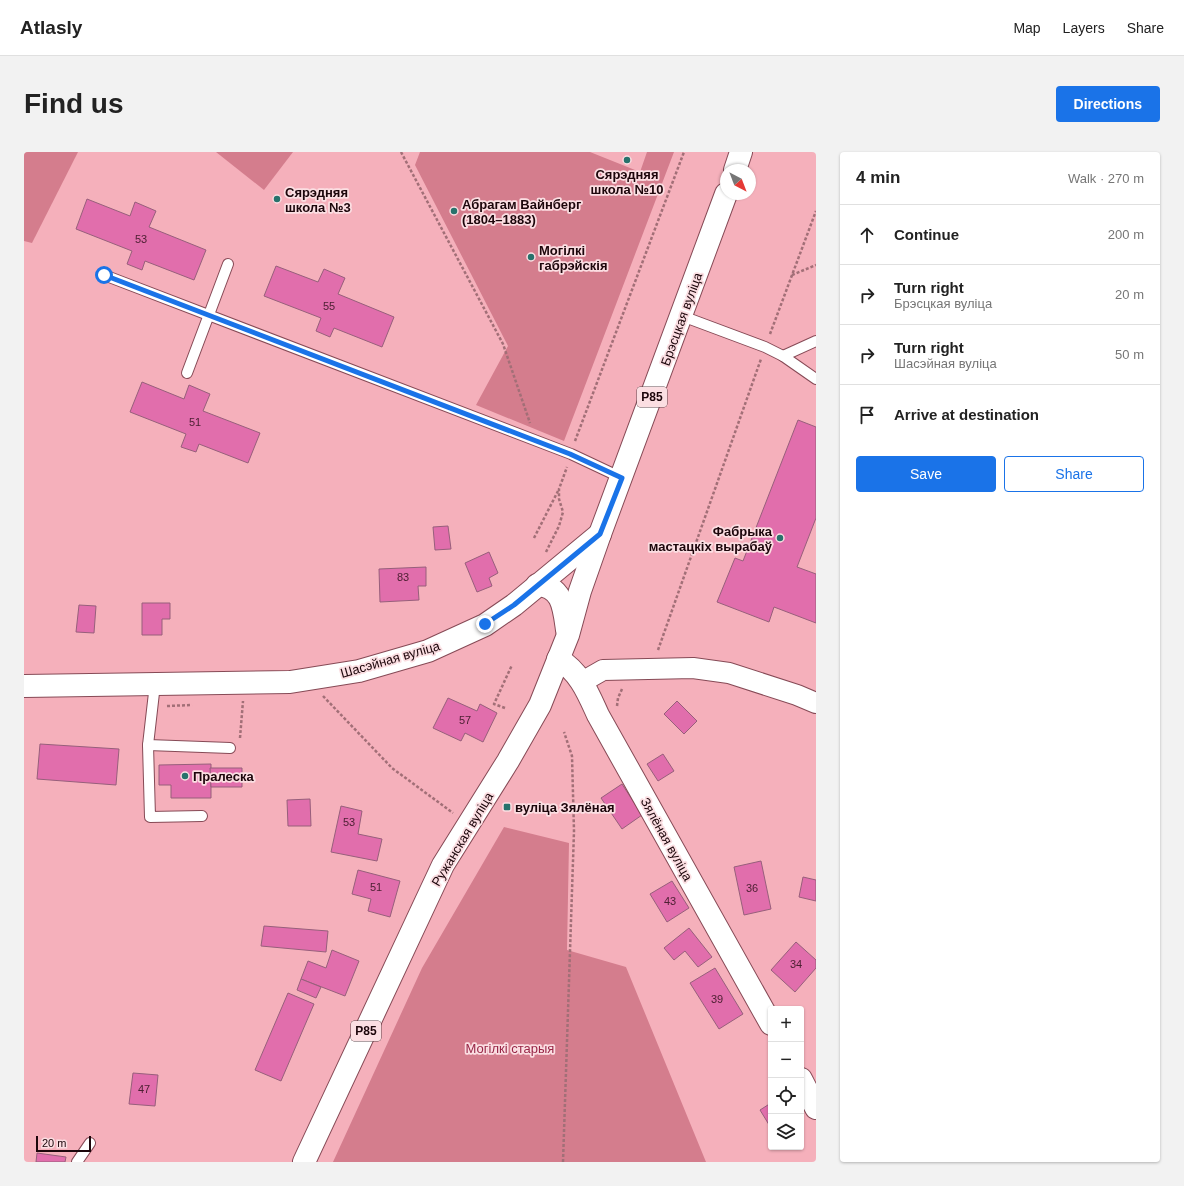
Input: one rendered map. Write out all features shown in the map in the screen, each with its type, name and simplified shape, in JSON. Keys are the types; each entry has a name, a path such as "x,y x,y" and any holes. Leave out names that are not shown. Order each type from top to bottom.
{"main road":[{"path":"737,164 741,152"},
{"name":"Брэсцкая вуліца","path":"600,534 724,200"},
{"name":"Шасэйная вуліца","path":"24,686 290,682 359,671 428,651 485,624 508,609 600,534"},
{"name":"Ружанская вуліца","path":"304,1162 443,865 533,720 568,635 580,591 600,534"},
{"path":"537,585 545,585 555,590 560,596 564,608 568,635"},
{"name":"Зялёная вуліца","path":"558,659 567,665 582,682 598,715 768,1019"},
{"path":"804,1085 816,1108"}],"street":[{"path":"582,682 603,670 693,668 729,673 797,694 816,703"}],"lane":[{"path":"187,373 228,264"},
{"path":"104,275 209,317 570,454 622,478"},
{"path":"682,316 783,356 816,380"},
{"path":"783,356 816,341"},
{"path":"155,684 148,745 150,817 202,816"},
{"path":"148,745 230,748"},
{"path":"77,1162 90,1143"}],"path":[{"path":"401,152 503,344 535,441"},
{"path":"534,538 559,489 570,454 684,152"},
{"path":"656,655 765,348 816,211"},
{"path":"792,275 816,265"},
{"path":"540,558 546,552 559,526 563,512 559,499 559,489"},
{"path":"505,708 494,704 512,665"},
{"path":"617,706 620,692 627,684"},
{"path":"320,693 392,768 455,814"},
{"path":"240,743 243,697"},
{"path":"153,707 193,705"},
{"path":"563,1162 574,830 572,756 564,732"}],"green space":[{"path":"24,152 78,152 32,243 24,241"},
{"path":"216,152 293,152 264,190"},
{"name":"Могілкі габрэйскія","path":"420,152 590,152 640,172 647,152 674,152 564,441 476,405 508,346 415,165"},
{"name":"Могілкі старыя","path":"504,827 569,843 567,950 626,967 706,1162 333,1162 422,968"}],"building":[{"path":"87,199 130,216 135,202 156,211 149,227 206,250 194,280 145,261 142,270 127,264 132,251 76,229"},
{"path":"276,266 318,282 324,269 345,278 338,294 394,317 382,347 334,328 330,337 316,331 321,318 264,296"},
{"path":"142,382 184,399 189,385 210,394 203,411 260,433 248,463 199,444 196,452 181,447 186,434 130,412"},
{"name":"Фабрыка мастацкіх вырабаў","path":"798,420 816,427 816,518 797,567 816,574 816,623 774,607 769,622 717,602 735,558 743,561"},
{"path":"448,526 451,549 435,550 433,527"},
{"path":"489,552 498,573 489,578 492,586 477,592 465,563"},
{"path":"426,567 426,586 418,586 419,600 380,602 379,569"},
{"path":"142,603 170,603 170,619 162,619 162,635 142,635"},
{"path":"79,605 96,606 94,633 76,632"},
{"path":"448,698 477,711 480,704 497,713 483,742 465,733 461,741 433,728"},
{"path":"677,701 697,721 684,734 664,714"},
{"path":"40,744 119,749 116,785 37,779"},
{"path":"663,754 674,771 658,781 647,764"},
{"name":"Пралеска","path":"211,764 211,798 171,798 171,785 159,785 159,765"},
{"path":"210,768 242,768 242,787 211,787"},
{"path":"622,784 642,815 622,829 601,798"},
{"path":"310,799 311,826 288,826 287,800"},
{"path":"341,806 362,811 358,834 382,839 377,861 331,852"},
{"path":"761,861 771,909 744,915 734,867"},
{"path":"358,870 400,881 390,917 368,911 371,899 352,894"},
{"path":"803,877 816,880 816,901 799,897"},
{"path":"672,881 689,908 667,922 650,894"},
{"path":"264,926 328,931 326,952 261,946"},
{"path":"689,928 712,957 698,967 685,951 674,960 664,948"},
{"path":"796,942 816,960 816,968 795,992 771,970"},
{"path":"332,950 359,961 345,996 301,979 308,961 326,968"},
{"path":"715,968 743,1014 719,1029 690,983"},
{"path":"301,979 321,987 316,998 297,990"},
{"path":"288,993 314,1004 281,1081 255,1070"},
{"path":"133,1073 158,1075 155,1106 129,1104"},
{"path":"768,1105 768,1123 760,1110"},
{"path":"37,1153 66,1157 65,1162 36,1162"}],"place":[{"name":"Сярэдняя школа №10","path":"627,160"},
{"name":"Сярэдняя школа №3","path":"277,199"},
{"name":"Абрагам Вайнберг (1804–1883)","path":"454,211"},
{"name":"Могілкі габрэйскія","path":"531,257"},
{"name":"Фабрыка мастацкіх вырабаў","path":"780,538"},
{"name":"Пралеска","path":"185,776"},
{"name":"вуліца Зялёная","path":"507,807"}],"route":[{"path":"104,275 209,317 570,454 622,478 600,534 514,605 485,624"}]}
